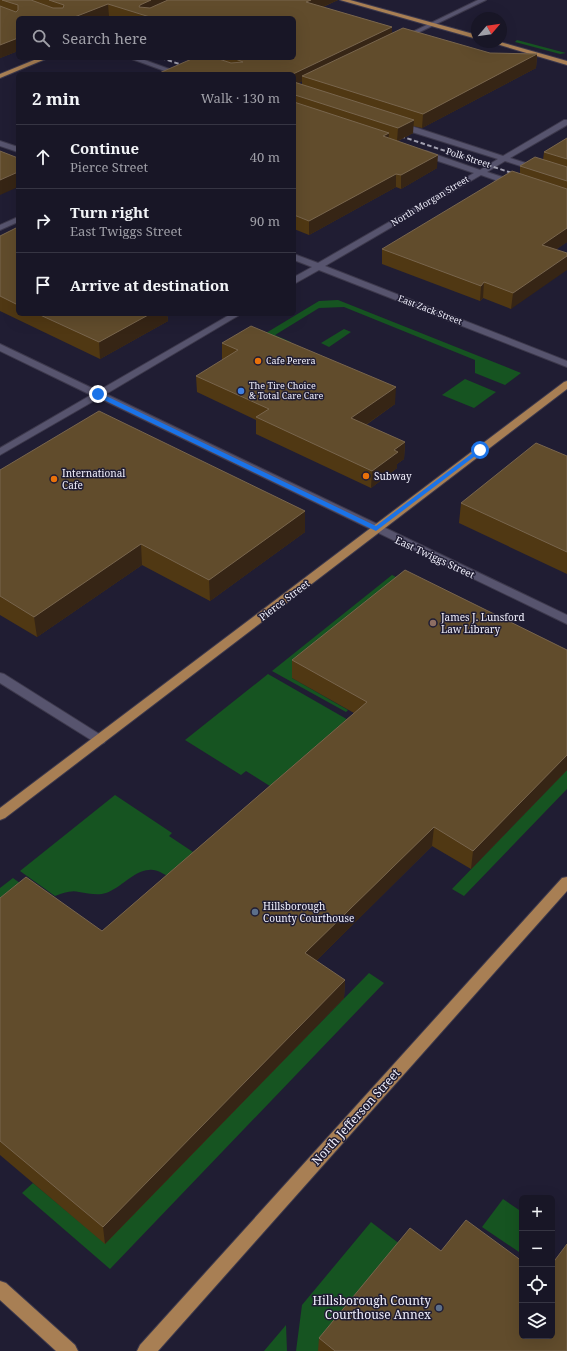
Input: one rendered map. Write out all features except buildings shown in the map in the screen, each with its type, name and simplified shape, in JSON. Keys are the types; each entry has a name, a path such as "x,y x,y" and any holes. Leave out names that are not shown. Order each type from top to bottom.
{"main road":[{"path":"343,0 471,36"},
{"path":"507,46 567,62"},
{"path":"0,76 41,60"},
{"name":"Pierce Street","path":"0,815 567,384"},
{"name":"North Jefferson Street","path":"146,1351 567,882"},
{"path":"0,1289 69,1351"}],"street":[{"path":"392,43 483,0"},
{"path":"138,60 174,72"},
{"path":"194,60 232,72"},
{"name":"North Morgan Street","path":"296,280 567,122"},
{"name":"Polk Street","path":"393,123 567,179"},
{"path":"0,143 16,149"},
{"name":"Polk Street","path":"414,150 525,187"},
{"path":"0,228 16,220"},
{"name":"East Zack Street","path":"296,258 567,364"},
{"path":"0,452 234,316"},
{"name":"East Twiggs Street","path":"0,347 567,620"},
{"path":"0,677 100,740"}],"green space":[{"path":"517,40 566,53 560,54 515,42"},
{"path":"338,300 521,373 505,385 475,373 475,360 344,307 319,308 275,335 291,342 274,352 251,342 319,301"},
{"path":"344,329 351,332 329,347 321,343"},
{"path":"465,379 496,392 474,408 442,395"},
{"path":"392,575 472,615 292,678 348,710 346,712 272,671"},
{"path":"268,674 350,721 273,788 246,771 241,775 185,740"},
{"path":"567,770 567,789 464,896 452,889"},
{"path":"115,795 172,833 169,836 196,854 169,877 155,870 143,871 132,876 111,891 99,894 73,891 55,896 20,871"},
{"path":"13,878 47,903 0,919 0,888"},
{"path":"369,973 384,983 110,1269 22,1193 33,1183 105,1243"},
{"path":"503,1199 519,1210 519,1252 482,1227"},
{"path":"371,1222 405,1248 321,1351 296,1351 302,1305"},
{"path":"286,1325 287,1351 264,1351"}],"railway":[{"path":"167,60 204,72"},
{"path":"394,134 521,176"}],"place":[{"name":"Cafe Perera","path":"258,361"},
{"name":"The Tire Choice & Total Care Care","path":"241,391"},
{"name":"Subway","path":"366,476"},
{"name":"International Cafe","path":"54,479"},
{"name":"James J. Lunsford Law Library","path":"433,623"},
{"name":"Hillsborough County Courthouse","path":"255,912"},
{"name":"Hillsborough County Courthouse Annex","path":"439,1308"}],"route":[{"path":"98,394 376,529 480,450"}]}
